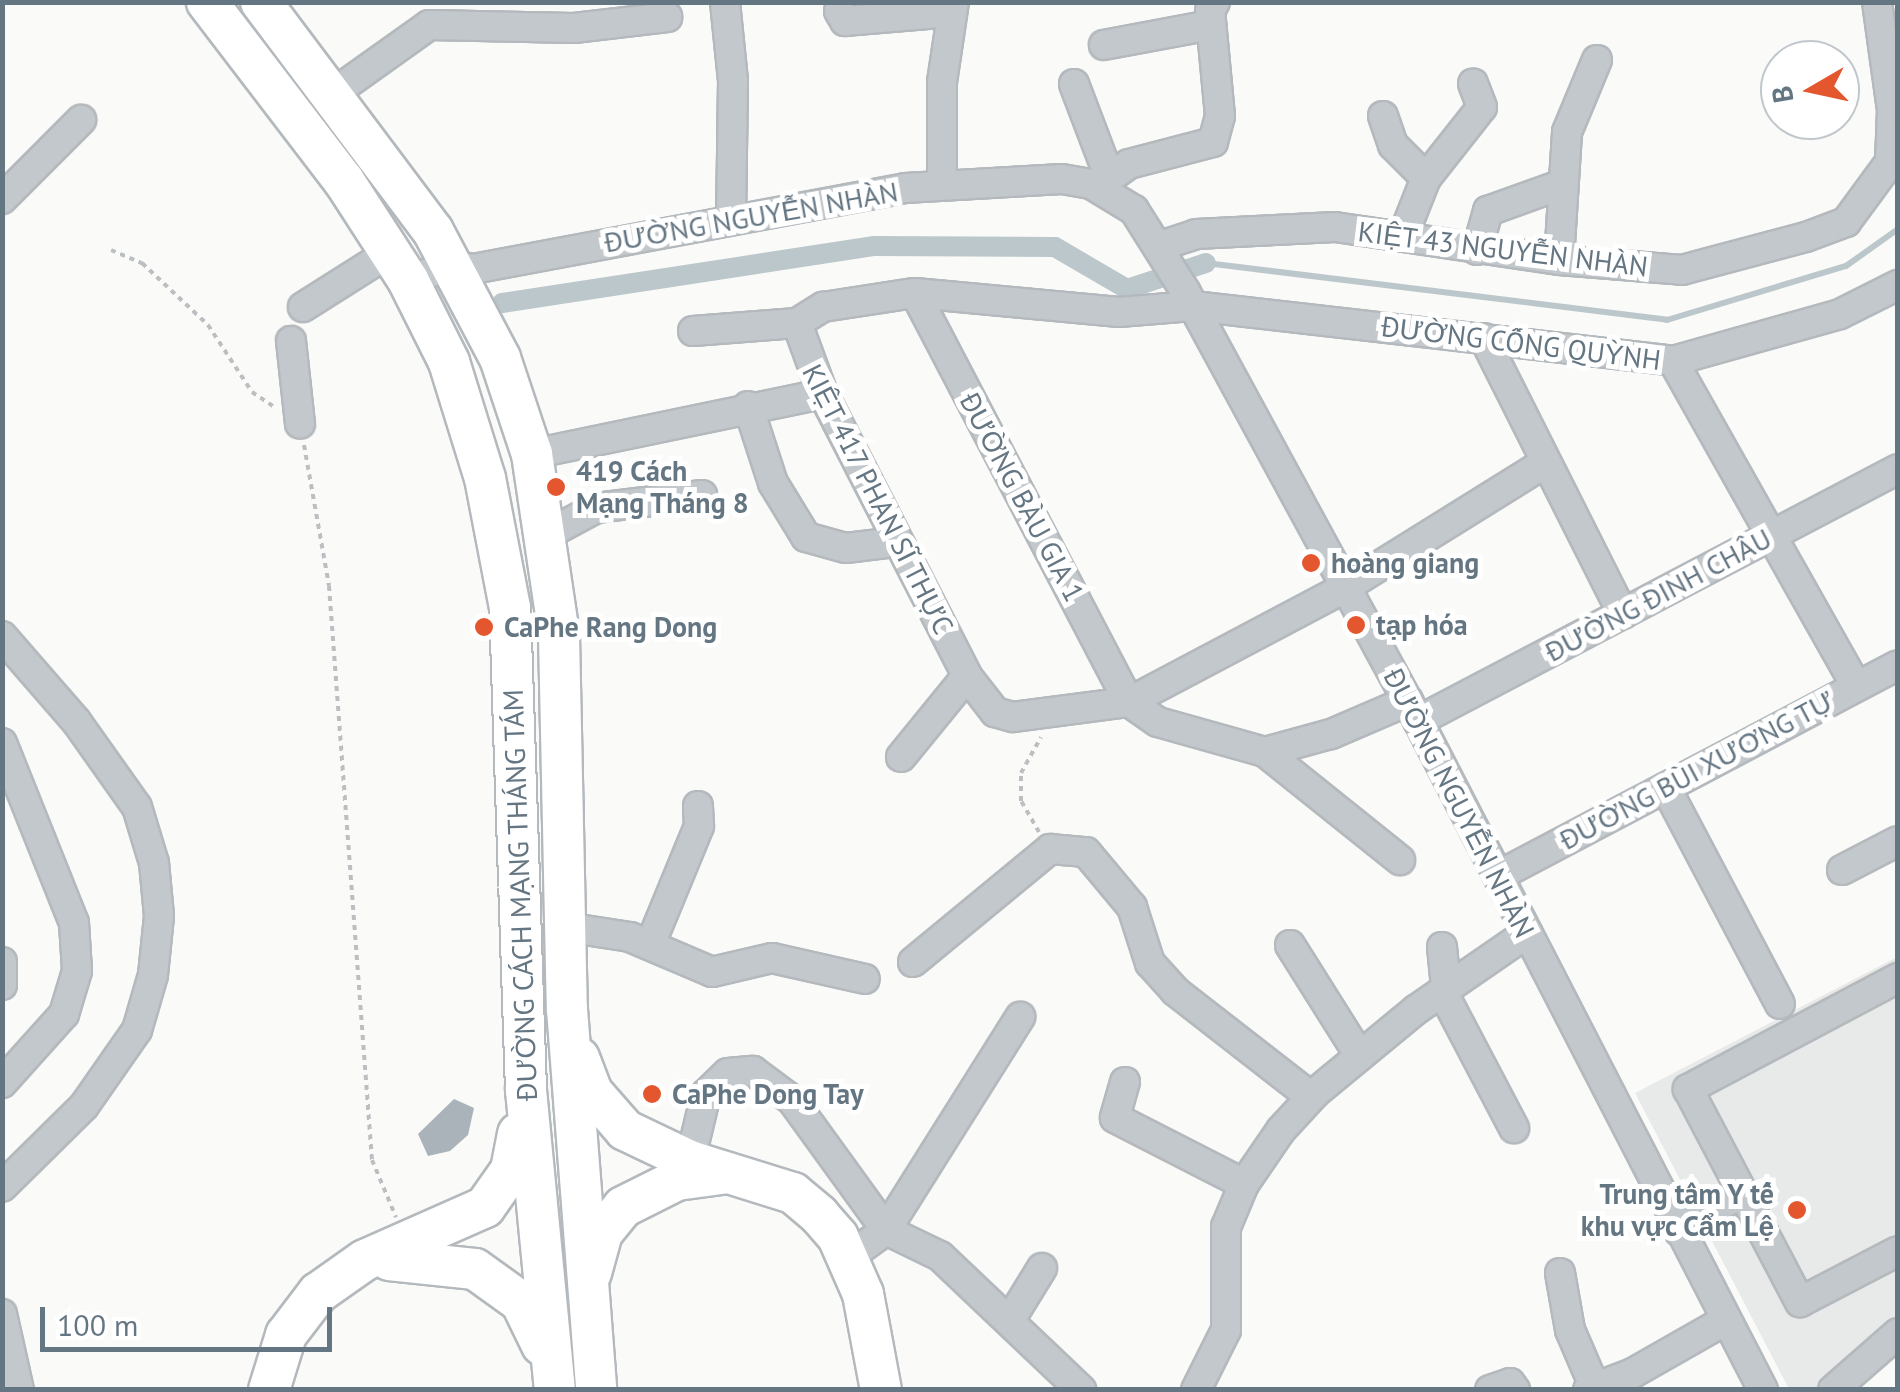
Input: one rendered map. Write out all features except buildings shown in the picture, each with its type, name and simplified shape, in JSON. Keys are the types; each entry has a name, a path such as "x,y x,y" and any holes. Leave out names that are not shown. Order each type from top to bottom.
{"highway":[{"name":"ĐƯỜNG CÁCH MẠNG THÁNG TÁM","path":"207,2 399,266 470,420 501,544 512,661 526,1090 554,1381"},
{"name":"ĐƯỜNG CÁCH MẠNG THÁNG TÁM","path":"262,2 452,265 500,358 532,454 548,534 558,635 567,1009 586,1315 596,1390"},
{"path":"567,1009 581,1068 605,1112 625,1130 690,1161 740,1173 793,1193 820,1215 850,1257 882,1390"},
{"path":"269,1390 274,1362 298,1313 338,1275 365,1260 468,1219 499,1193 511,1170 526,1090"},
{"path":"586,1315 592,1259 623,1207 677,1180 740,1173"},
{"path":"365,1260 443,1261 498,1282 534,1324 554,1381"}],"street":[{"path":"725,2 733,81 731,218"},
{"name":"KIỆT 43 NGUYỄN NHÀN","path":"1162,250 1196,234 1262,228 1404,236 1559,260 1682,270 1846,222 1890,162 1892,110 1877,2"},
{"path":"839,11 846,22 953,8 942,82 942,186"},
{"name":"ĐƯỜNG NGUYỄN NHÀN","path":"304,307 399,266 452,265 474,269 731,218 942,186 1024,178 1103,181 1212,142 1220,116 1212,11"},
{"path":"1104,46 1212,11"},
{"path":"331,95 425,15 574,28 667,17"},
{"path":"1559,260 1567,132 1597,60"},
{"path":"1074,84 1103,181"},
{"path":"1404,236 1426,178 1482,107 1473,84"},
{"path":"1383,116 1393,145 1426,178"},
{"path":"2,199 81,120"},
{"name":"ĐƯỜNG NGUYỄN NHÀN","path":"1103,181 1134,210 1189,298 1413,710 1762,1390"},
{"path":"1478,250 1488,212 1563,184"},
{"name":"ĐƯỜNG CỐNG QUỲNH","path":"915,293 1119,312 1189,298 1672,361 1824,320 1898,286"},
{"path":"693,331 797,324 823,307 915,293"},
{"name":"ĐƯỜNG BÀU GIA 1","path":"915,293 1129,702"},
{"name":"KIỆT 417 PHAN SĨ THỰC","path":"797,324 823,394 896,542 967,676 996,712 1013,717 1129,702"},
{"path":"1484,338 1624,614"},
{"path":"291,341 300,424"},
{"path":"1672,361 1856,686"},
{"path":"532,454 748,406 823,394"},
{"path":"748,406 774,484 806,537 846,548 896,542"},
{"path":"1400,860 1264,752 1158,722 1129,702 1344,588 1545,463"},
{"name":"ĐƯỜNG ĐINH CHÂU","path":"1264,752 1413,710 1624,614 1898,469"},
{"path":"548,534 596,508 702,494"},
{"path":"2,1187 84,1106 137,1030 153,976 159,916 154,863 136,807 76,721 8,654"},
{"name":"ĐƯỜNG BÙI XƯƠNG TỰ","path":"1498,876 1898,665"},
{"path":"901,757 967,676"},
{"path":"2,744 74,923 77,971 64,1014 2,1083"},
{"path":"1666,788 1780,1004"},
{"path":"650,945 699,826 698,806"},
{"path":"1842,870 1898,842"},
{"path":"913,962 1050,849 1086,852 1132,906 1150,962 1176,991 1313,1095"},
{"path":"565,927 650,945 712,972 772,958 866,979"},
{"path":"1196,1390 1226,1330 1226,1226 1244,1184 1313,1095 1444,989 1527,933"},
{"path":"1290,945 1360,1056"},
{"path":"1442,948 1444,989 1514,1128"},
{"path":"2,962 2,984"},
{"path":"1898,978 1688,1089 1800,1302 1898,1251"},
{"path":"850,1257 886,1230 1020,1017"},
{"path":"690,1161 706,1094 728,1073 753,1071 792,1100 886,1230 940,1256 1081,1390"},
{"path":"1125,1082 1115,1118 1244,1184"},
{"path":"1679,1231 1742,1192"},
{"path":"1010,1320 1042,1268"},
{"path":"1560,1273 1570,1330 1591,1389 1726,1320"},
{"path":"2,1314 19,1390"},
{"path":"1833,1390 1898,1333"},
{"path":"1490,1390 1510,1383 1514,1390"}],"path":[{"path":"111,250 142,263 208,324 252,392 300,424 329,586 372,1160 407,1244"}],"shaded area":[{"name":"Trung tâm Y tế khu vực Cẩm Lệ","path":"1897,957 1897,1328 1819,1389 1789,1389 1635,1093"}],"waterway":[{"path":"1206,263 1667,320 1846,266 1898,229"},
{"path":"502,303 875,246 1055,247 1127,289 1206,263"}],"place":[{"name":"419 Cách Mạng Tháng 8","path":"556,487"},
{"name":"hoàng giang","path":"1311,563"},
{"name":"tạp hóa","path":"1356,625"},
{"name":"CaPhe Rang Dong","path":"484,627"},
{"name":"CaPhe Dong Tay","path":"652,1094"},
{"name":"Trung tâm Y tế khu vực Cẩm Lệ","path":"1797,1210"}]}
